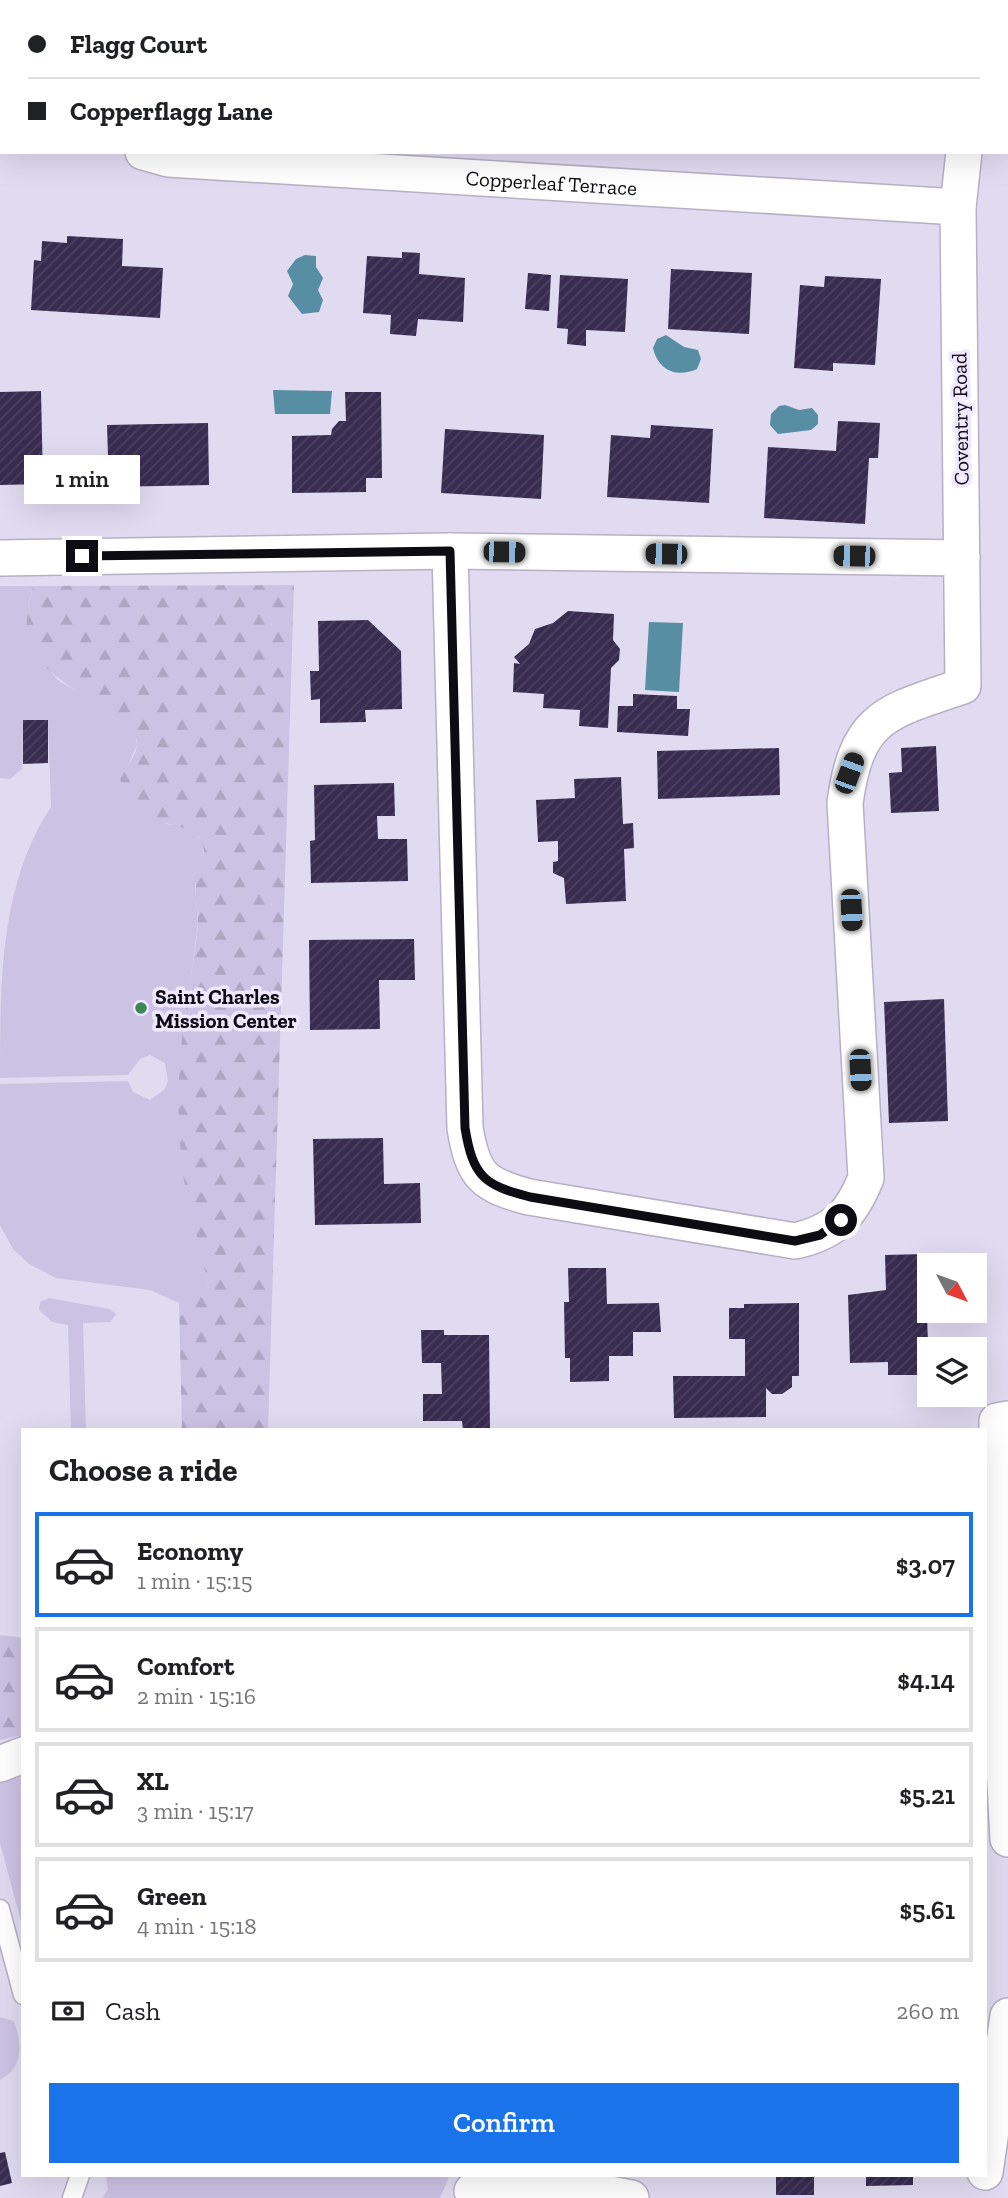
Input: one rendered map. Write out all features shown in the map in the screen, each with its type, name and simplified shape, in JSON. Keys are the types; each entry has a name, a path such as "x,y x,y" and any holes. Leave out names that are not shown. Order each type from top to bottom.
{"street":[{"name":"Copperleaf Terrace","path":"151,154 168,159 958,207"},
{"name":"Coventry Road","path":"450,551 465,1128 470,1159 481,1178 520,1195 795,1241 820,1235 841,1220 857,1201 866,1178 845,803 849,773 858,748 872,728 891,710 963,686 958,207 964,154"},
{"path":"0,558 450,551 962,558"},
{"path":"1002,1420 1001,1712 1008,1839"},
{"path":"0,1763 21,1756"},
{"path":"987,2159 1008,2017"},
{"path":"981,2198 984,2177"},
{"path":"472,2188 572,2187 631,2198"}],"lane":[{"path":"0,1909 21,1988"},
{"path":"72,2198 79,2177"}],"green space":[{"path":"294,585 268,1428 182,1428 179,1303 199,1295 207,1286 185,1187 179,1100 183,1033 198,927 196,884 204,848 196,835 187,829 151,817 139,810 128,797 120,779 136,749 134,732 122,719 46,668 33,650 27,629 33,586"},
{"path":"0,586 33,586 28,607 43,664 59,681 119,714 135,730 137,745 130,761 166,824 183,826 194,832 203,843 204,860 195,886 198,923 181,1052 181,1125 185,1188 204,1254 207,1286 200,1295 179,1303 150,1290 56,1278 29,1264 13,1249 0,1225 0,1084 128,1081 133,1092 150,1100 165,1089 168,1081 165,1063 150,1055 140,1059 128,1075 0,1078 3,970 12,901 34,837 51,807 48,720 23,720 22,769 10,779 0,778"},
{"path":"49,1298 109,1309 116,1314 110,1322 83,1323 86,1428 71,1428 68,1325 52,1322 39,1310 40,1302"},
{"path":"0,1635 21,1638 21,1735 0,1740"},
{"path":"21,1776 21,1922 0,1843 0,1781"},
{"path":"0,2017 14,2021 19,2038 19,2055 13,2069 0,2080"},
{"path":"106,2177 449,2177 440,2198 102,2198 108,2190"}],"water":[{"path":"305,255 316,256 316,267 323,278 318,290 323,300 319,312 302,314 288,296 293,284 287,271 296,259"},
{"path":"666,335 684,347 698,350 701,359 697,369 676,372 659,362 653,348 657,339"},
{"path":"273,390 332,391 330,414 275,414"},
{"path":"785,405 799,410 812,408 818,415 818,424 811,430 778,434 770,425 771,414 779,406"},
{"path":"649,622 683,623 679,692 645,690"}],"building":[{"path":"67,236 123,239 122,266 163,268 160,318 31,310 34,260 41,261 42,241 67,243"},
{"path":"402,252 420,253 419,274 465,278 463,322 418,319 416,336 390,334 391,315 363,313 367,256 402,258"},
{"path":"671,269 752,273 749,334 668,329"},
{"path":"528,273 551,275 549,311 525,309"},
{"path":"560,275 628,279 625,332 586,330 586,346 567,344 568,329 557,328"},
{"path":"825,276 881,279 875,365 833,363 833,371 794,368 800,285 824,287"},
{"path":"41,391 43,484 0,485 0,392"},
{"path":"345,392 381,392 382,478 366,478 366,492 292,493 292,436 331,435 332,429 339,421 346,421"},
{"path":"838,421 880,423 878,458 869,458 865,524 764,518 768,447 836,451"},
{"path":"208,423 209,485 109,487 107,425"},
{"path":"651,425 713,429 709,503 607,497 611,435 650,438"},
{"path":"445,429 544,435 541,499 441,493"},
{"path":"568,611 614,614 613,640 620,649 619,660 611,668 608,728 579,726 580,710 543,708 544,694 513,692 514,663 520,664 514,657 529,644 535,629 553,623"},
{"path":"368,620 401,651 402,709 365,710 366,722 320,723 320,699 311,700 310,671 319,671 318,621"},
{"path":"633,694 677,696 677,709 690,709 688,736 617,732 618,706 633,706"},
{"path":"23,720 48,720 48,763 23,764"},
{"path":"936,746 939,811 891,813 889,773 902,772 901,748"},
{"path":"779,748 780,795 658,799 657,751"},
{"path":"621,777 623,824 633,823 634,848 624,849 626,901 566,904 564,878 553,873 553,862 558,861 558,841 538,842 536,800 575,798 574,779"},
{"path":"394,783 395,816 377,816 378,839 407,839 408,881 311,883 310,841 315,840 314,785"},
{"path":"414,939 415,980 379,980 380,1029 310,1030 309,940"},
{"path":"944,999 948,1121 889,1123 884,1002"},
{"path":"383,1138 384,1184 420,1183 421,1223 315,1225 313,1139"},
{"path":"917,1254 917,1323 927,1323 928,1337 917,1337 917,1375 888,1375 888,1362 850,1363 848,1295 886,1290 885,1255"},
{"path":"568,1268 606,1268 607,1304 659,1303 661,1332 633,1332 633,1356 609,1356 609,1381 570,1382 570,1358 565,1358 564,1302 569,1302"},
{"path":"799,1303 799,1376 792,1376 792,1387 782,1394 772,1394 766,1388 766,1417 674,1418 673,1376 745,1376 745,1339 729,1339 729,1308 744,1308 744,1304"},
{"path":"421,1330 444,1330 444,1335 489,1335 490,1428 463,1428 462,1421 423,1421 423,1394 442,1394 441,1363 422,1363"},
{"path":"5,2152 12,2183 0,2186 0,2153"},
{"path":"776,2177 814,2177 814,2195 776,2195"},
{"path":"866,2177 913,2177 913,2185 866,2186"}],"place":[{"name":"Saint Charles Mission Center","path":"141,1008"}],"route":[{"path":"82,556 450,551 465,1128 470,1159 481,1178 501,1189 530,1197 795,1241 820,1235 841,1220"}]}
